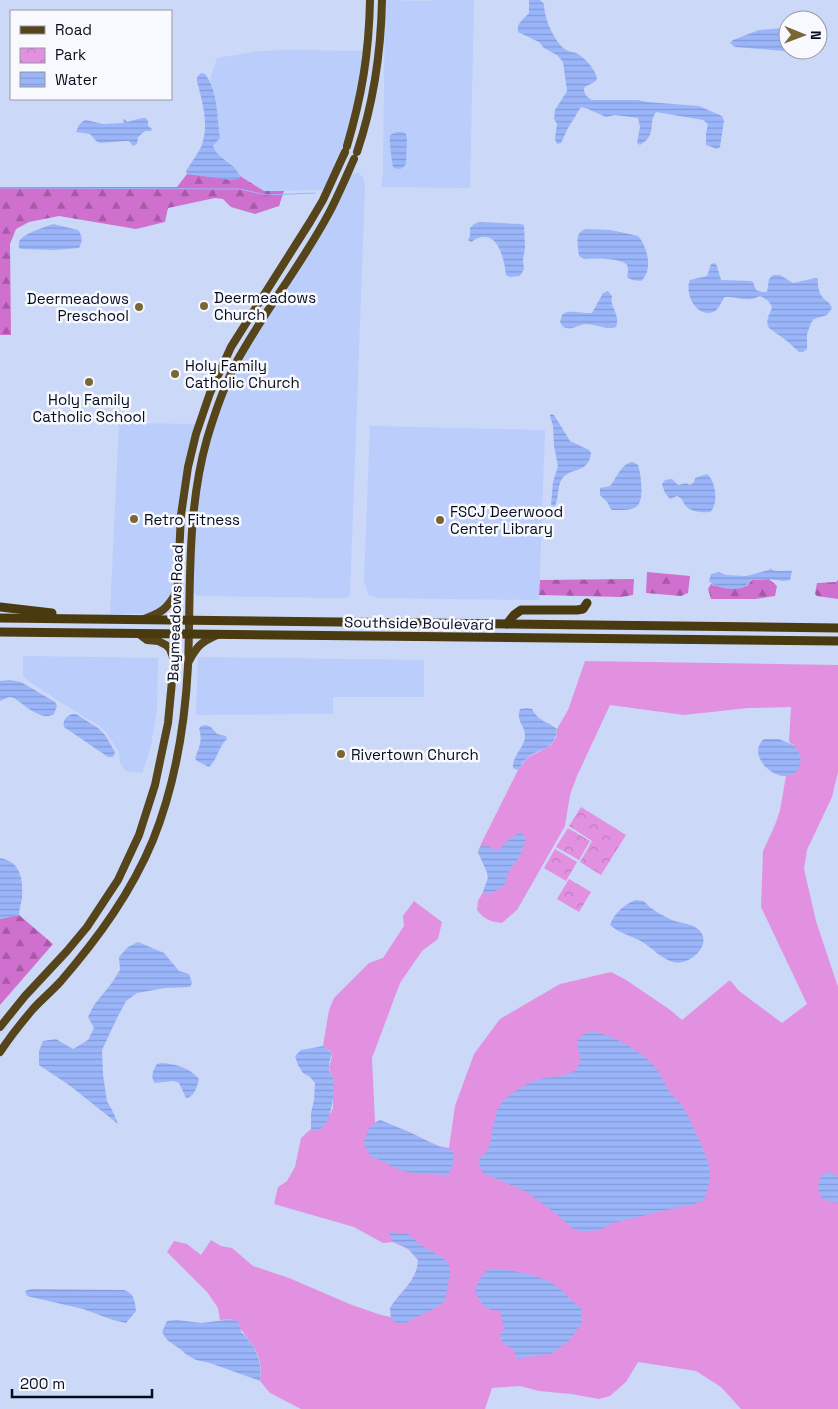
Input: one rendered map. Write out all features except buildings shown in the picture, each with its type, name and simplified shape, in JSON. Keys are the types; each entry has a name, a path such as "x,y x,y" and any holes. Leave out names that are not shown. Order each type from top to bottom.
{"highway":[{"path":"507,624 514,614 521,610 577,610 583,609 587,603"},
{"path":"0,607 104,619"},
{"name":"Southside Boulevard","path":"0,618 838,628"},
{"name":"Southside Boulevard","path":"0,632 838,641"}],"main road":[{"name":"Baymeadows Road","path":"0,1027 87,927 118,880 146,817 160,768 168,723 174,660 184,490 196,434 210,393 231,346 322,200 346,149 364,78 370,0"},
{"name":"Baymeadows Road","path":"0,1052 35,1008 60,982 98,936 130,887 145,857 162,814 174,772 183,722 188,663 188,620 196,492 202,458 223,392 237,362 329,213 355,155 368,118 376,82 381,43 382,0"},
{"path":"143,619 165,609 178,588"},
{"path":"140,634 147,640 158,641 166,645 170,649 174,660"},
{"path":"188,663 200,644 217,635"}],"shaded area":[{"path":"385,0 474,0 470,188 381,187 383,171"},
{"path":"260,51 365,51 361,79 346,138 324,190 264,191 240,176 231,163 215,152 213,146 220,138 215,99 210,80 217,58"},
{"path":"355,173 363,177 365,188 350,594 344,598 197,596 192,590 200,483 212,432 227,391 242,359 350,176"},
{"path":"119,423 196,424 172,593 162,609 147,614 110,614"},
{"path":"370,426 545,430 539,600 380,598 368,594 364,581"},
{"path":"23,656 158,658 157,710 150,751 142,773 126,771 120,763 119,752 106,732 98,725 23,677"},
{"path":"198,657 424,660 424,697 333,697 333,714 196,715"}],"green space":[{"path":"187,174 238,179 240,176 264,191 284,191 279,206 255,214 231,207 223,199 215,198 168,208 165,222 136,229 59,216 29,222 16,229 10,244 11,335 0,335 0,187 177,187"},
{"path":"647,572 690,576 688,593 681,596 646,593"},
{"path":"634,579 633,595 621,597 539,595 540,580"},
{"path":"769,579 777,586 775,596 755,599 711,599 708,589 711,584 715,586 747,586 752,580"},
{"path":"838,580 838,599 817,596 815,594 817,583 836,582"},
{"path":"585,661 838,665 838,772 832,797 807,850 804,869 816,921 838,987 838,1409 741,1409 721,1387 696,1371 638,1362 626,1382 610,1396 599,1399 539,1391 520,1386 492,1388 485,1409 301,1409 270,1393 260,1381 260,1362 254,1347 234,1319 220,1320 218,1308 207,1292 167,1252 174,1241 187,1244 201,1255 211,1240 221,1246 232,1248 253,1266 289,1278 352,1305 391,1317 390,1308 412,1280 417,1267 418,1260 408,1249 393,1242 383,1243 354,1227 274,1204 278,1187 287,1181 295,1167 301,1138 311,1129 316,1131 333,1108 333,1078 329,1067 332,1057 330,1051 323,1046 329,1010 334,998 369,963 383,958 404,926 403,916 414,901 442,922 438,939 422,951 400,983 372,1058 375,1123 380,1120 438,1146 449,1148 455,1106 474,1054 500,1019 560,984 611,972 669,1009 682,1020 730,980 739,991 782,1023 807,1004 761,907 763,851 780,810 786,776 798,771 795,746 789,742 791,707 748,708 684,715 610,705 577,776 570,795 565,826 517,910 502,923 488,920 477,910 478,901 488,878 478,852 481,844 518,770 527,758 551,745 556,738 557,729 568,710"},
{"path":"581,807 626,835 601,875 580,862 592,841 569,826"},
{"path":"568,828 590,841 579,860 556,847"},
{"path":"555,849 577,862 566,881 544,868"},
{"path":"569,879 591,892 579,912 557,899"},
{"path":"19,915 53,944 0,1005 0,919"}],"water":[{"path":"529,0 540,0 544,4 548,23 554,36 566,50 581,56 593,68 597,79 584,88 585,94 589,98 592,100 638,100 699,106 722,116 724,121 720,147 717,149 706,145 708,124 703,120 656,112 652,121 651,133 640,145 637,143 640,127 638,118 615,115 606,117 581,107 561,143 557,144 555,139 557,124 554,119 555,110 567,91 563,62 557,55 544,48 539,42 518,32 519,24 529,13"},
{"path":"778,29 778,51 735,47 730,43 733,40 759,30"},
{"path":"201,73 205,74 215,96 220,138 213,146 218,154 238,171 239,179 230,180 187,174 186,171 204,139 205,122 197,81 197,77"},
{"path":"146,118 148,126 152,129 151,131 145,131 138,137 137,144 133,146 129,141 100,143 90,134 76,132 79,125 86,120 103,124 124,123 123,120 125,119 127,122"},
{"path":"397,132 406,134 407,139 406,164 400,169 393,167 390,142 390,136"},
{"path":"479,222 524,225 524,269 520,276 510,277 506,275 501,253 492,239 485,237 471,242 468,240 470,228"},
{"path":"53,224 78,230 82,239 79,248 55,250 19,248 19,242 23,237 35,230"},
{"path":"586,229 611,230 638,236 648,258 647,271 641,281 632,280 627,277 628,268 624,263 607,259 584,259 579,256 578,236"},
{"path":"715,263 721,280 751,281 756,290 762,292 767,292 769,279 773,275 780,275 793,283 818,279 821,295 832,308 827,315 814,319 811,323 807,334 807,349 799,352 769,328 767,320 772,308 768,300 760,296 751,299 725,297 713,312 707,313 697,308 690,297 690,280 707,276 711,264"},
{"path":"608,291 612,296 612,304 617,318 616,327 608,328 585,324 573,328 562,326 560,322 563,314 568,312 592,313 603,293"},
{"path":"550,414 554,415 570,441 589,450 591,453 586,465 562,479 555,506 551,505 553,482 558,466"},
{"path":"633,462 638,465 641,500 636,507 631,509 612,510 600,495 600,488 610,486 622,468"},
{"path":"707,474 713,482 715,493 715,504 710,512 693,511 677,496 670,499 665,493 662,484 665,480 672,479 678,485 686,483 690,485 694,482 695,478"},
{"path":"770,568 777,571 792,571 790,580 752,580 743,587 734,589 720,587 709,581 711,574 719,572 726,575 746,576 769,570"},
{"path":"0,681 21,682 55,702 57,706 54,714 44,716 39,714 14,698 9,697 0,701"},
{"path":"520,709 532,709 541,719 557,729 556,736 554,741 547,747 528,757 518,770 513,768 513,763 525,739 519,713"},
{"path":"72,714 76,714 98,728 105,735 115,752 113,757 108,757 64,727 65,719"},
{"path":"201,726 211,727 217,734 226,736 227,739 209,767 195,758 201,740 199,729"},
{"path":"764,739 779,739 795,746 801,757 798,771 787,776 780,776 768,769 759,757 758,751 759,745"},
{"path":"521,832 526,842 519,858 510,870 506,883 501,888 488,894 483,892 488,878 478,852 481,846 489,846 494,850 500,849 509,839"},
{"path":"0,858 13,863 20,873 22,899 19,915 0,919"},
{"path":"635,900 644,902 655,911 672,920 696,927 703,936 701,948 697,954 679,963 669,961 644,943 618,931 610,925 614,916 620,910"},
{"path":"138,942 164,953 179,971 189,974 192,983 190,987 165,988 137,993 126,1001 118,1016 102,1050 107,1101 118,1124 69,1085 39,1065 39,1051 43,1041 56,1039 73,1049 88,1040 94,1028 88,1017 94,1005 120,970 119,957 128,947"},
{"path":"592,1031 622,1042 643,1056 655,1067 669,1091 681,1104 709,1164 709,1182 704,1200 692,1205 612,1223 600,1230 580,1231 572,1228 527,1192 483,1173 478,1162 489,1147 496,1116 501,1104 505,1099 530,1083 539,1079 566,1074 577,1069 580,1058 577,1041 582,1035"},
{"path":"323,1046 331,1054 329,1069 334,1084 331,1109 327,1121 325,1125 316,1131 311,1129 315,1083 303,1073 295,1056 301,1050"},
{"path":"162,1063 182,1067 199,1079 192,1096 186,1098 179,1083 174,1081 155,1083 152,1076 153,1071 157,1064"},
{"path":"380,1120 453,1151 453,1164 448,1175 420,1174 400,1170 371,1157 364,1144 365,1139 370,1127"},
{"path":"830,1172 838,1177 838,1203 822,1198 819,1193 818,1186 821,1177"},
{"path":"389,1232 408,1234 419,1244 443,1258 448,1263 450,1272 445,1301 403,1324 395,1322 391,1318 390,1308 412,1280 418,1260 408,1248 393,1242"},
{"path":"495,1269 523,1273 550,1282 581,1308 582,1322 570,1340 551,1354 519,1359 515,1357 515,1351 503,1343 500,1336 504,1329 500,1310 490,1310 484,1306 475,1290 486,1271"},
{"path":"31,1289 124,1290 132,1295 136,1311 126,1323 83,1309 27,1296 25,1291"},
{"path":"234,1319 240,1324 241,1332 257,1354 261,1374 260,1381 210,1363 196,1360 167,1340 162,1332 167,1321 177,1320 201,1323"}],"waterway":[{"path":"0,188 239,189 267,195 315,193"}],"place":[{"name":"Deermeadows Church","path":"204,306"},
{"name":"Deermeadows Preschool","path":"139,307"},
{"name":"Holy Family Catholic Church","path":"175,374"},
{"name":"Holy Family Catholic School","path":"89,382"},
{"name":"Retro Fitness","path":"134,519"},
{"name":"FSCJ Deerwood Center Library","path":"440,520"},
{"name":"Rivertown Church","path":"341,754"}]}
